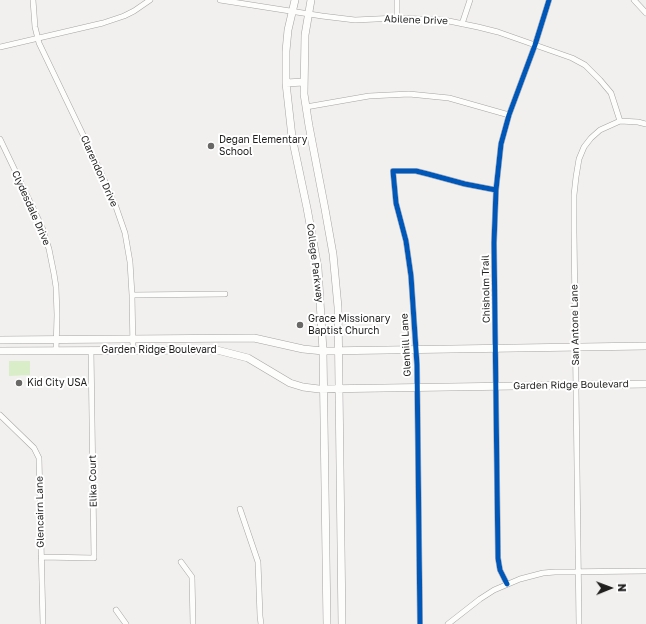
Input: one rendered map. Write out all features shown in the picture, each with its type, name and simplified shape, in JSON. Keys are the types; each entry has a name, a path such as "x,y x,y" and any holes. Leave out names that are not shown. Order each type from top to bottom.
{"main road":[{"name":"College Parkway","path":"295,0 288,30 286,83 292,137 318,268 324,389 327,624"},
{"name":"College Parkway","path":"311,0 305,35 304,82 306,107 333,254 338,307 342,624"},
{"path":"286,83 304,82"},
{"path":"0,340 254,338 299,348 323,351 646,346"},
{"name":"Garden Ridge Boulevard","path":"0,351 217,350 230,352 248,358 290,383 307,388 324,389 646,384"}],"street":[{"name":"Clarendon Drive","path":"33,0 35,27 39,43 98,166 116,207 125,233 128,248 132,295 133,350"},
{"path":"0,47 103,23 124,16 150,0"},
{"name":"Abilene Drive","path":"220,0 355,20 397,18 444,20 498,32 572,58 585,65 611,94 620,121"},
{"path":"397,18 398,0"},
{"path":"462,24 470,0"},
{"name":"Chisholm Trail","path":"507,584 500,570 498,558 494,243 496,190 501,144 509,115 535,45 549,0"},
{"path":"634,0 646,13"},
{"path":"306,107 369,96 409,94 449,98 509,115"},
{"name":"San Antone Lane","path":"579,624 574,195 579,159 584,147 591,138 600,130 620,121 646,124"},
{"name":"Clydesdale Drive","path":"0,139 46,238 54,274 57,314 56,350"},
{"name":"Glenhill Lane","path":"420,624 418,387 416,349 411,276 406,241 396,203 393,171 416,171 465,184 496,190"},
{"path":"132,295 225,294"},
{"name":"Elika Court","path":"41,557 94,558 92,350"},
{"name":"Glencairn Lane","path":"0,416 34,448 39,458 42,624"},
{"path":"240,509 258,562 261,624"},
{"path":"181,562 192,577 192,624"},
{"path":"448,624 480,599 507,584 543,573 646,571"},
{"path":"116,610 126,624"}],"green space":[{"path":"9,361 30,361 30,375 9,376"}],"cycle path":[{"path":"507,584 500,570 498,558 494,243 496,190 501,144 509,115 535,45 549,0"},
{"path":"420,624 417,365 411,276 406,241 396,203 393,171 416,171 465,184 496,190"}],"place":[{"name":"Degan Elementary School","path":"211,146"},
{"name":"Grace Missionary Baptist Church","path":"300,325"},
{"name":"Kid City USA","path":"19,383"}]}
